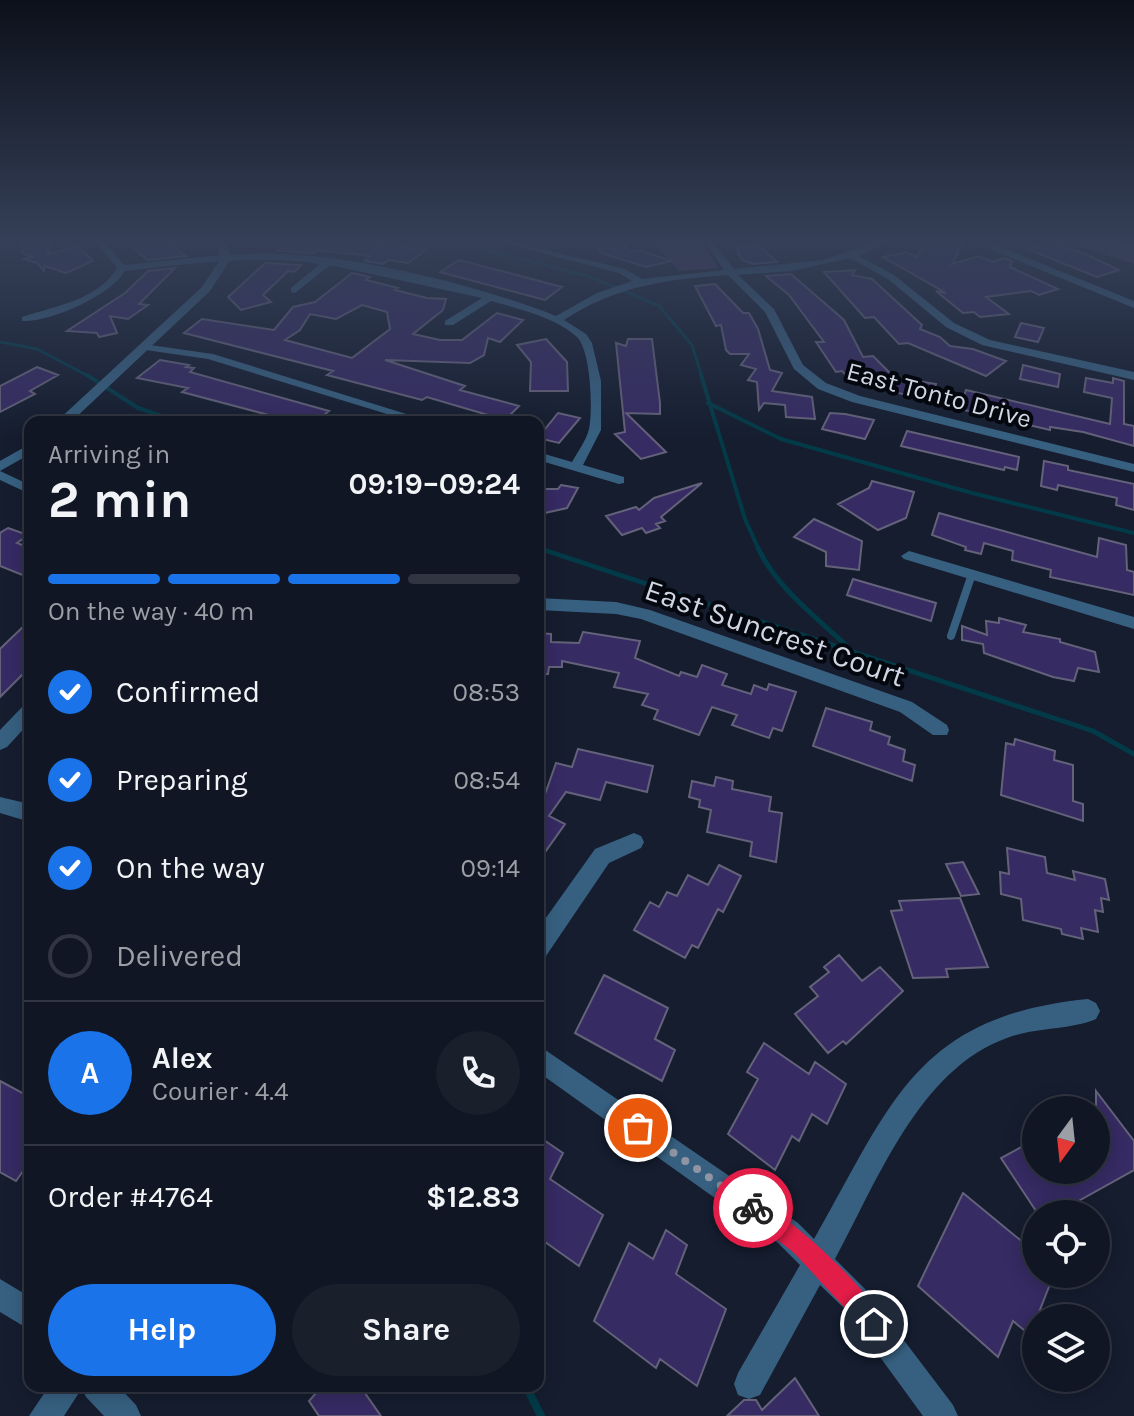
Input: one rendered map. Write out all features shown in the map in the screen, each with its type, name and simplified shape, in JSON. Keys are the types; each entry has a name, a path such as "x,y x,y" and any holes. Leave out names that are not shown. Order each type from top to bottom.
{"street":[{"path":"26,319 57,307"},
{"path":"70,416 186,307"},
{"path":"449,323 474,307"},
{"path":"514,307 557,320 585,339 590,352 595,427 575,467"},
{"path":"557,320 580,307"},
{"name":"East Tonto Drive","path":"766,307 798,367 822,386 856,399 1134,468"},
{"path":"928,307 950,325 986,343 1134,376"},
{"path":"143,347 209,356 406,416"},
{"path":"0,467 24,452"},
{"path":"544,458 619,480"},
{"path":"0,475 24,487"},
{"path":"909,556 1134,623"},
{"name":"East Suncrest Court","path":"544,604 616,608 644,614 906,707 940,730"},
{"path":"0,742 24,716"},
{"path":"0,805 24,811"},
{"path":"544,939 602,856 634,842"},
{"path":"749,1384 905,1105 921,1083 959,1050 1006,1023 1053,1013 1088,1011"},
{"path":"544,1061 788,1233 855,1299 942,1416"},
{"path":"0,1294 24,1311"},
{"path":"45,1416 63,1392"},
{"path":"103,1392 125,1416"}],"lane":[{"path":"951,636 972,574"}],"building":[{"path":"104,307 145,307 128,319 110,316 117,333 99,337 97,333 67,331"},
{"path":"293,307 358,307 336,319 310,314 300,330 285,340 352,358 390,329 387,312 369,307 444,307 413,334 440,340 462,340 497,313 523,320 500,342 488,338 484,355 470,363 385,360 465,386 460,390 519,406 509,416 491,416 427,397 422,400 327,375 333,371 184,333 202,319 274,330"},
{"path":"706,307 737,307 743,313 749,313 758,329 770,370 782,373 772,391 812,397 815,419 786,417 785,405 764,403 759,410 757,382 748,380 756,369 741,365 749,354 730,354 726,350 721,325 716,326"},
{"path":"798,307 829,307 844,320 863,357 873,356 894,377 852,382 842,371 836,372 816,342 824,342"},
{"path":"855,307 903,307 922,325 920,329 940,337 950,346 973,349 1006,361 986,376 908,343 899,344 874,317 865,318"},
{"path":"956,307 1000,307 1009,314 980,317 974,312 963,313"},
{"path":"1021,323 1044,328 1038,342 1015,337"},
{"path":"546,339 567,362 568,391 530,391 531,362 517,345"},
{"path":"628,339 652,339 660,414 626,413 666,452 641,459 615,434 625,432 616,343 626,346"},
{"path":"160,360 189,365 186,367 194,368 190,372 329,411 323,416 272,416 182,392 188,388 137,378"},
{"path":"1023,365 1060,374 1058,387 1020,379"},
{"path":"37,367 58,375 30,391 35,394 0,412 0,386"},
{"path":"894,377 936,384 931,400 889,391"},
{"path":"1086,378 1113,383 1113,378 1124,381 1124,424 1134,426 1134,446 1083,432 1050,427 1050,430 960,409 966,390 1110,424 1112,398 1084,392"},
{"path":"558,413 580,418 559,443 544,439 544,430"},
{"path":"830,413 874,420 865,439 822,429"},
{"path":"907,431 1019,457 1017,470 1005,467 1004,470 901,446"},
{"path":"1044,461 1068,466 1068,470 1134,484 1134,510 1116,505 1117,498 1058,485 1057,490 1041,486"},
{"path":"872,481 914,492 906,518 878,530 838,504 869,488"},
{"path":"702,483 661,517 665,521 656,524 660,528 646,533 642,528 622,535 606,516 636,507 639,510 654,498"},
{"path":"561,485 578,488 567,508 544,513 544,489 558,489"},
{"path":"939,513 1097,557 1099,538 1126,545 1127,570 1134,572 1134,595 1050,577 1051,570 1012,560 1013,551 984,543 981,554 965,550 966,547 932,535"},
{"path":"814,519 862,541 859,570 826,566 826,552 794,537"},
{"path":"8,528 24,534 24,538 17,543 24,546 24,576 0,566 0,533"},
{"path":"853,579 936,603 931,621 847,595"},
{"path":"999,618 1026,625 1023,632 1060,639 1060,642 1095,652 1099,672 1078,668 1074,681 1053,677 984,653 983,644 962,640 962,626 987,635 986,621 999,623"},
{"path":"24,626 24,673 0,697 0,649"},
{"path":"583,632 640,641 635,658 679,676 681,672 697,677 702,665 727,674 722,685 751,694 754,685 767,690 769,684 796,692 782,731 773,728 769,738 732,725 737,715 712,707 699,735 654,719 658,710 642,705 648,694 614,687 619,673 562,661 562,667 549,667 548,674 544,674 544,633 551,634 551,642 579,643"},
{"path":"826,708 872,722 870,730 890,737 888,744 905,750 903,761 915,765 912,781 813,746"},
{"path":"1015,739 1055,751 1054,760 1073,765 1073,801 1083,804 1083,821 1001,795 1006,743 1014,745"},
{"path":"578,749 653,766 647,792 606,782 600,800 566,792 549,816 565,824 544,854 544,797 556,763 572,767"},
{"path":"716,777 733,781 732,789 771,797 769,811 782,813 776,862 750,856 752,842 707,832 711,810 699,807 700,800 689,797 692,781 714,786"},
{"path":"1007,848 1045,857 1047,873 1075,880 1073,871 1105,879 1109,900 1101,898 1103,912 1095,910 1098,932 1081,928 1083,939 1062,934 1061,929 1023,920 1021,899 1001,894 1000,872 1009,874"},
{"path":"963,862 979,894 961,896 946,864"},
{"path":"719,865 741,876 723,912 718,909 698,948 692,945 685,958 634,930 650,902 659,907 667,892 677,896 688,875 708,885"},
{"path":"960,898 988,967 946,969 948,977 913,978 891,911 902,910 899,901"},
{"path":"839,955 862,981 880,967 903,991 846,1044 843,1041 828,1053 795,1014 818,996 810,987 829,972 824,967"},
{"path":"604,975 668,1008 655,1039 675,1050 662,1081 575,1033"},
{"path":"764,1043 809,1074 815,1062 846,1084 827,1124 812,1114 799,1141 792,1136 775,1170 728,1134 758,1079 747,1072"},
{"path":"0,1081 24,1094 24,1170 16,1181 0,1172"},
{"path":"1110,1109 1134,1141 1134,1170 1110,1183"},
{"path":"544,1140 563,1153 550,1179 603,1215 579,1266 544,1241"},
{"path":"1022,1147 1022,1184 1109,1184 1080,1200 1029,1200 1001,1158"},
{"path":"963,1193 1022,1241 1022,1288 1048,1288 1042,1304 1022,1304 1022,1328 1013,1321 998,1357 918,1286"},
{"path":"666,1230 687,1245 676,1274 726,1309 697,1386 660,1359 656,1368 594,1321 629,1243 653,1259"},
{"path":"795,1378 819,1416 727,1416 744,1400 756,1400 762,1410"},
{"path":"317,1392 364,1392 381,1416 319,1416 309,1401"}],"waterway":[{"path":"660,307 692,345 702,377"},
{"path":"0,342 37,349 90,377"},
{"path":"87,375 138,408 162,416"},
{"path":"701,375 710,404"},
{"path":"710,404 781,439 972,493 1134,533"},
{"path":"710,404 745,519 759,549"},
{"path":"759,549 776,577 852,651"},
{"path":"544,550 1093,731 1134,754"},
{"path":"529,1392 541,1416"}],"way so far":[{"path":"638,1128 753,1208"}],"route":[{"path":"753,1208 788,1233 855,1299 874,1324"}]}
